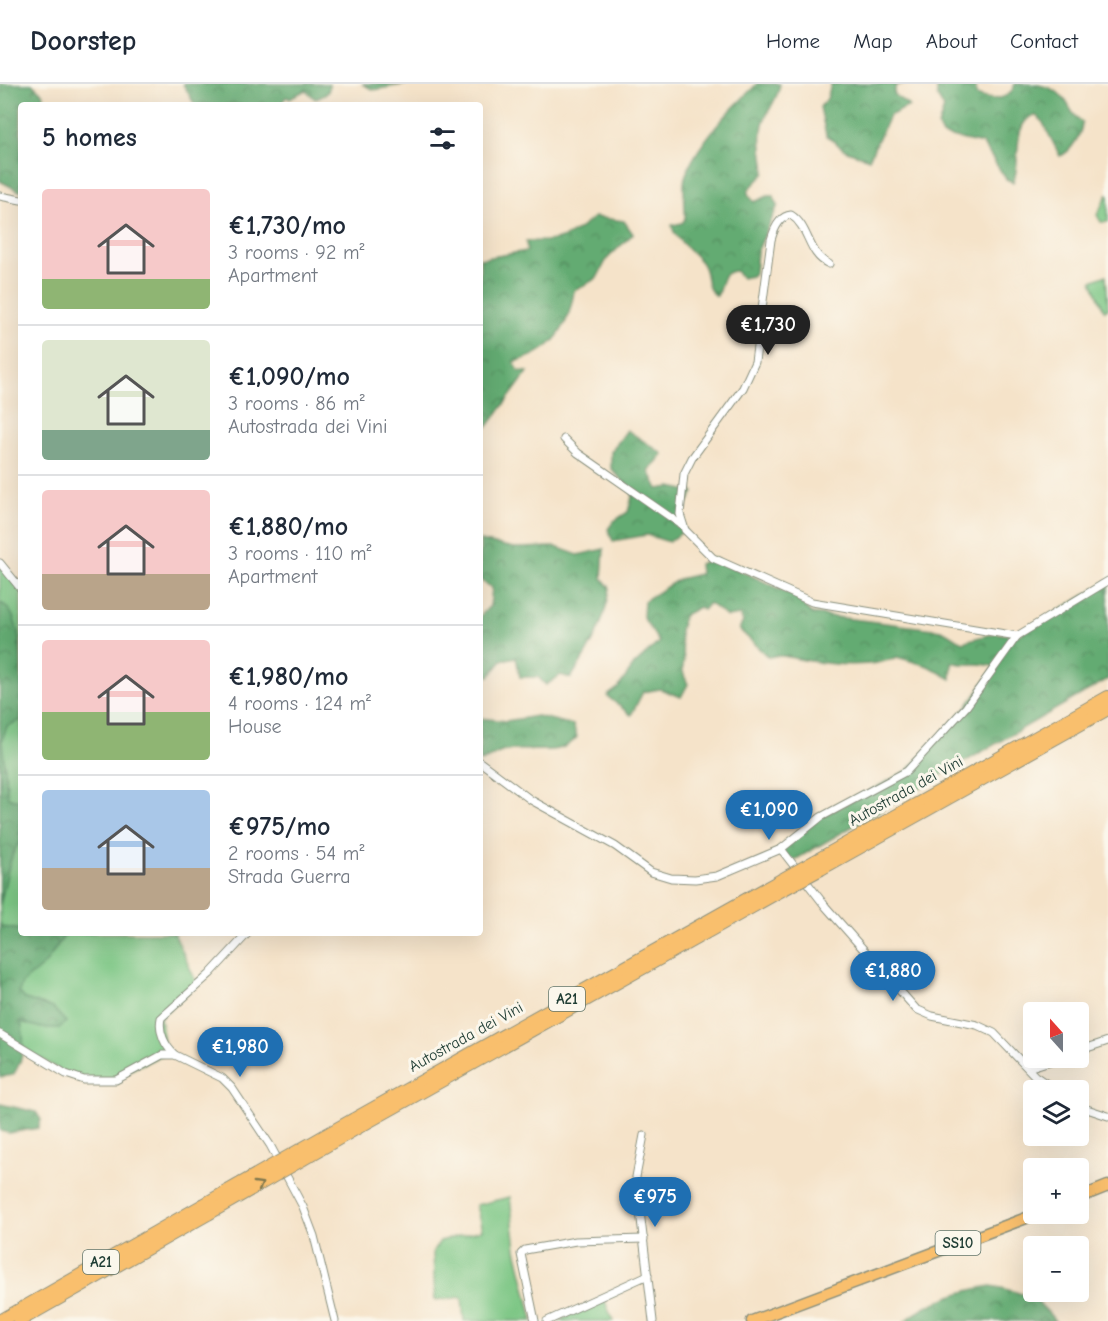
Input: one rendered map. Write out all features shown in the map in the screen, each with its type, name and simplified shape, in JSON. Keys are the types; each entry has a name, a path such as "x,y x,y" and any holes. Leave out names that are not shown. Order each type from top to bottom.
{"highway":[{"name":"Autostrada dei Vini","path":"818,865 1108,697"},
{"name":"Autostrada dei Vini","path":"0,1320 205,1209 783,884 1108,709"},
{"name":"Autostrada dei Vini","path":"19,1321 205,1209"}],"main road":[{"path":"1089,1194 1108,1186"},
{"name":"SS10","path":"753,1321 1023,1219"}],"street":[{"path":"0,196 18,199"},
{"path":"683,526 680,504 684,474 692,458 743,388 755,362 771,240 776,226 787,215 799,220 815,254 829,264"},
{"path":"564,439 578,453 683,526 713,558 812,602 1017,636"},
{"path":"0,563 18,586"},
{"path":"483,764 531,800 615,846 651,872 695,879 717,876 781,849 821,818 907,771 966,708 1017,636 1108,581"},
{"path":"781,849 826,907 916,1009 932,1017 976,1025 994,1033 1023,1063"},
{"path":"245,936 210,974 161,1018 163,1038 167,1047 175,1055 222,1078 232,1088 270,1145 303,1207 314,1236 334,1321"},
{"path":"0,1034 66,1074 84,1080 116,1080 162,1054 175,1055"},
{"path":"1089,1047 1108,1041"},
{"path":"1028,1068 1043,1080"},
{"path":"1089,1110 1108,1116"},
{"path":"644,1135 636,1177 653,1321"},
{"path":"535,1321 521,1254 525,1250 576,1241 644,1239"},
{"path":"547,1321 648,1275"}],"green space":[{"path":"0,84 32,84 43,94 46,102 18,102 18,190 0,181"},
{"path":"183,84 329,84 326,94 315,99 306,90 290,98 286,97 282,102 193,102"},
{"path":"362,84 407,84 374,90"},
{"path":"757,84 780,84 763,124 765,173 749,189 748,194 754,202 773,196 778,205 757,252 755,272 751,276 742,278 736,271 727,273 722,279 717,296 708,285 704,266 676,235 672,225 682,223 685,219 685,177 697,152 726,115"},
{"path":"831,84 906,84 896,85 894,94 909,106 889,116 869,159 845,150 826,135 820,107 827,99"},
{"path":"937,84 975,84 976,95 994,99 1009,94 1015,84 1045,86 1057,92 1082,122 1080,132 1072,147 1060,156 1042,121 1035,115 1027,119 1019,135 1016,175 1013,182 1006,179 983,144 942,135 938,127 944,108 937,96"},
{"path":"1108,193 1108,222 1101,222 1097,215"},
{"path":"594,217 624,221 633,234 607,259 597,278 574,291 563,328 549,345 528,358 514,362 519,371 528,372 488,426 483,427 483,258 527,251 526,241 555,240 578,230"},
{"path":"1106,275 1108,309 1104,310 1092,281"},
{"path":"627,430 663,454 649,471 658,489 671,487 694,492 679,517 685,530 669,542 647,535 613,541 608,529 614,521 628,512 633,493 611,468 611,452"},
{"path":"483,542 514,548 556,547 578,555 604,549 602,578 610,588 608,601 596,635 571,678 561,675 546,685 538,677 520,677 516,657 502,660 490,676 483,675 483,613 490,606 492,588 483,582"},
{"path":"713,558 795,596 811,614 942,630 962,642 995,633 1017,636 1108,581 1108,679 791,862 781,849 821,817 907,771 966,708 995,667 952,662 951,679 928,666 897,657 875,663 851,665 782,656 768,657 739,629 743,622 740,615 727,617 709,603 703,610 699,607 684,615 680,634 684,657 683,670 688,684 681,697 660,689 643,692 631,715 607,696 618,688 634,665 659,642 643,617 644,601 679,579 700,574 699,564"},
{"path":"0,563 18,585 18,936 175,936 197,984 160,1017 165,1049 162,1055 107,1081 66,1074 0,1034"},
{"path":"0,603 9,609 18,633 18,721 7,726 2,740 8,797 18,801 18,845 11,861 0,905"},
{"path":"537,716 573,725 577,737 562,748 506,751 483,761 483,718 506,721"},
{"path":"0,923 2,927 18,930 18,936 64,936 45,964 22,983 19,992 25,999 53,1008 66,1022 59,1028 41,1028 21,1022 23,1043 20,1062 13,1075 0,1077"},
{"path":"0,1104 36,1112 41,1120 38,1128 9,1133 0,1131"},
{"path":"510,1197 516,1249 533,1321 464,1321 462,1297 435,1300 433,1252 440,1241 482,1230 476,1205"},
{"path":"991,1286 1011,1290 1023,1294 1023,1302 1037,1302 1055,1321 905,1321 945,1298"},
{"path":"604,1299 613,1321 558,1321"}]}
